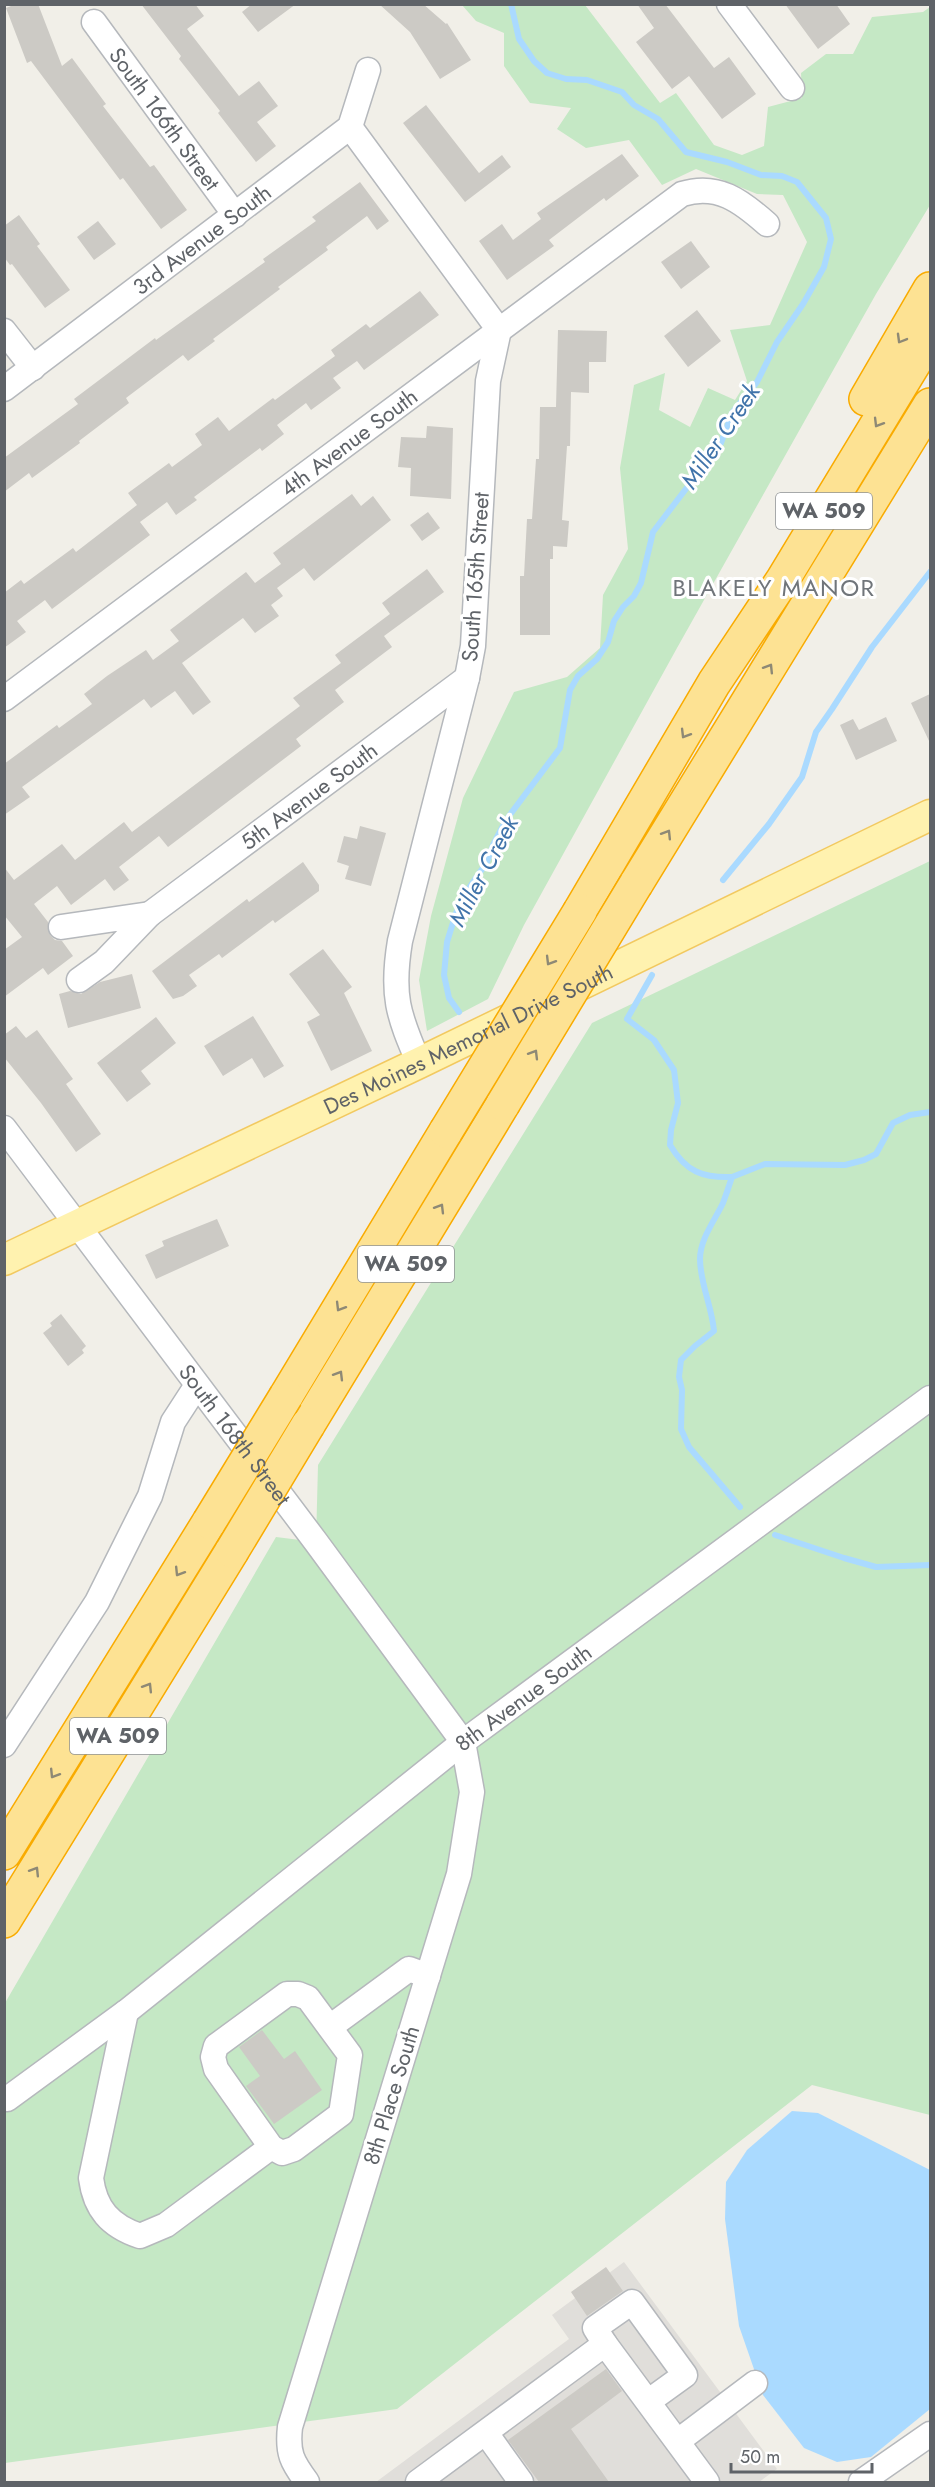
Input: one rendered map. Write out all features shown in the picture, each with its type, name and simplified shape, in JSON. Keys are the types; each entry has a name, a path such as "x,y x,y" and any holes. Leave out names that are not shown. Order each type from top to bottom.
{"highway":[{"path":"714,684 743,613 930,289"},
{"name":"WA 509","path":"4,1853 210,1522 580,911 714,684 788,571 930,337"},
{"name":"WA 509","path":"4,1921 930,405"},
{"path":"844,546 882,513 930,445"}],"main road":[{"name":"Des Moines Memorial Drive South","path":"4,1260 419,1063 930,815"}],"street":[{"path":"729,4 792,88"},
{"name":"South 166th Street","path":"94,22 236,215"},
{"path":"368,70 350,127 499,330"},
{"name":"3rd Avenue South","path":"4,389 350,127"},
{"name":"4th Avenue South","path":"4,699 682,194 697,189 718,192 741,202 767,224"},
{"name":"South 165th Street","path":"419,1063 401,1023 395,994 395,971 400,942 467,678 473,646 488,381 499,330"},
{"path":"4,331 33,368"},
{"name":"5th Avenue South","path":"79,980 104,962 150,914 467,678"},
{"path":"61,927 150,914"},
{"name":"South 168th Street","path":"4,1128 463,1742"},
{"path":"4,1745 97,1602 150,1496 173,1422 197,1385"},
{"name":"8th Avenue South","path":"7,2099 126,2012 463,1742 930,1398"},
{"name":"8th Place South","path":"307,2482 293,2463 288,2445 290,2427 459,1874 472,1792 463,1742"},
{"path":"330,2027 409,1970 428,1976"},
{"path":"126,2012 91,2178 93,2196 104,2213 122,2230 140,2236 166,2225 262,2153 282,2153 294,2149 341,2114 350,2055 308,1998 298,1994 287,1994 216,2046 213,2057 216,2069 262,2153"},
{"path":"649,2401 685,2374 632,2302 595,2328 707,2482"},
{"path":"418,2482 605,2344"},
{"path":"678,2441 755,2383"},
{"path":"486,2433 522,2482"},
{"path":"861,2482 930,2434"}],"shaded area":[{"path":"624,2262 777,2469 759,2482 376,2482 569,2339 552,2315"}],"green space":[{"path":"462,5 585,5 660,103 676,93 714,145 742,155 764,146 768,107 802,98 801,73 826,54 853,54 872,17 923,12 930,7 930,205 876,294 677,648 524,925 488,999 427,1031 419,980 431,916 463,798 514,692 567,677 600,648 603,595 628,549 620,468 634,385 665,373 659,410 690,427 708,388 735,400 747,381 730,330 770,325 807,242 783,195 757,194 696,169 662,185 629,140 586,148 557,129 571,108 530,103 504,66 504,33 476,21"},
{"path":"930,861 930,2115 812,2085 397,2409 5,2463 5,2003 276,1537 316,1542 318,1465 592,1023"}],"water":[{"path":"792,2111 818,2113 930,2170 930,2409 871,2457 837,2462 804,2448 763,2395 739,2326 725,2219 726,2182 747,2150"}],"building":[{"path":"16,4 38,4 62,66 72,58 106,104 103,106 150,167 154,165 187,210 161,229 123,178 120,180 31,61 27,63 6,8"},
{"path":"141,4 195,4 204,16 187,29 239,96 259,81 278,106 257,122 276,146 256,162 218,113 220,111 179,59 181,56"},
{"path":"252,4 296,4 258,32 242,12"},
{"path":"379,4 423,4 447,23 471,60 440,79 410,32"},
{"path":"637,4 665,4 714,68 729,57 756,94 722,119 689,76 672,89 636,42 654,28"},
{"path":"785,4 836,4 850,24 818,49"},
{"path":"426,105 479,173 502,155 511,167 465,202 403,123"},
{"path":"622,154 639,176 606,201 604,198 549,240 554,246 507,280 479,241 502,224 513,240 541,219 537,213"},
{"path":"360,182 389,221 377,230 367,216 326,247 328,250 278,287 280,289 213,339 215,341 188,361 183,355 126,398 129,403 79,441 80,443 32,478 29,473 4,492 4,458 78,404 74,399 155,338 156,340 265,262 263,259 316,221 312,217"},
{"path":"19,215 40,244 37,246 70,290 45,308 12,264 10,265 4,257 4,226"},
{"path":"98,221 116,244 94,260 77,237"},
{"path":"691,241 710,267 681,289 661,262"},
{"path":"420,291 439,315 364,370 357,361 333,378 341,388 311,410 306,403 277,425 284,434 262,451 260,448 194,497 197,500 176,515 167,502 140,522 150,535 52,609 45,600 17,621 26,632 4,648 4,593 21,580 24,584 73,548 76,552 137,505 128,493 169,463 172,467 202,445 195,434 218,417 229,431 335,356 331,350 366,324 370,328"},
{"path":"697,310 721,341 688,367 664,336"},
{"path":"558,330 607,331 606,362 589,362 589,393 571,392 570,446 567,446 562,520 569,521 567,547 553,546 553,559 550,559 550,635 520,635 520,576 524,576 527,519 532,519 536,459 539,459 540,407 556,407"},
{"path":"427,426 453,428 451,499 410,496 411,468 398,467 401,437 426,438"},
{"path":"352,494 361,506 373,496 391,520 314,581 304,568 277,588 283,596 271,605 279,616 255,633 243,618 182,663 211,702 193,715 175,691 151,708 144,699 22,787 30,797 4,815 4,764 57,725 59,728 92,704 84,694 107,676 146,650 153,660 179,641 170,630 246,572 255,583 281,564 273,553"},
{"path":"428,512 440,528 422,541 410,525"},
{"path":"427,569 444,592 384,636 392,647 335,690 344,702 296,739 301,746 168,847 159,836 119,867 129,880 114,891 105,879 71,905 57,886 34,904 48,922 50,935 55,940 62,941 73,956 48,975 43,968 4,997 4,950 22,937 4,915 4,867 14,880 62,844 75,860 124,822 132,832 300,706 293,698 341,663 335,655 390,614 382,603"},
{"path":"930,694 930,743 911,703"},
{"path":"886,717 897,741 856,760 840,725 853,719 859,730"},
{"path":"360,826 386,833 371,886 345,879 349,866 337,862 344,836 357,839"},
{"path":"303,862 319,885 319,891 275,923 273,920 222,958 219,954 189,975 197,986 183,996 173,999 152,971 247,899 249,902"},
{"path":"323,949 352,987 344,993 372,1051 331,1071 307,1022 320,1015 289,974"},
{"path":"132,974 141,1008 68,1028 59,994 70,991 81,994 100,982"},
{"path":"253,1016 284,1066 264,1078 252,1058 223,1076 204,1046"},
{"path":"156,1017 176,1043 141,1071 151,1084 127,1102 97,1063"},
{"path":"16,1026 26,1038 37,1030 73,1079 66,1084 101,1134 76,1152 4,1057 4,1035"},
{"path":"217,1219 229,1246 156,1279 145,1255 164,1246 162,1241"},
{"path":"61,1314 86,1346 82,1350 84,1353 68,1366 43,1333"},
{"path":"262,2030 284,2059 295,2051 322,2090 274,2124 246,2086 260,2076 239,2047"},
{"path":"606,2267 623,2291 587,2316 571,2292"},
{"path":"606,2369 622,2391 571,2429 609,2482 539,2482 508,2440"}],"waterway":[{"name":"Miller Creek","path":"459,1012 449,998 444,975 447,942 456,913 467,891 487,862 506,820 560,748 570,690 578,676 597,659 608,642 614,621 634,596 641,583 653,532 721,443 732,413 757,382 777,342 803,304 824,267 831,239 826,218 797,182 782,176 761,175 727,162 686,152 658,119 634,105 622,92 587,80 566,79 547,73 534,61 519,39 511,4"},
{"path":"723,880 769,824 802,777 816,732 872,647 930,572"},
{"name":"Miller Creek","path":"652,975 627,1019 654,1040 674,1070 678,1103 671,1130 670,1145 682,1162 696,1172 732,1177 723,1203 705,1237 700,1259 714,1331 681,1360 679,1377 682,1390 681,1429 689,1447 740,1507"},
{"path":"732,1177 765,1164 845,1165 864,1160 876,1154 893,1123 910,1115 930,1112"},
{"name":"Miller Creek","path":"775,1535 876,1567 930,1565"}],"district":[{"name":"BLAKELY MANOR","path":"774,587"}]}
